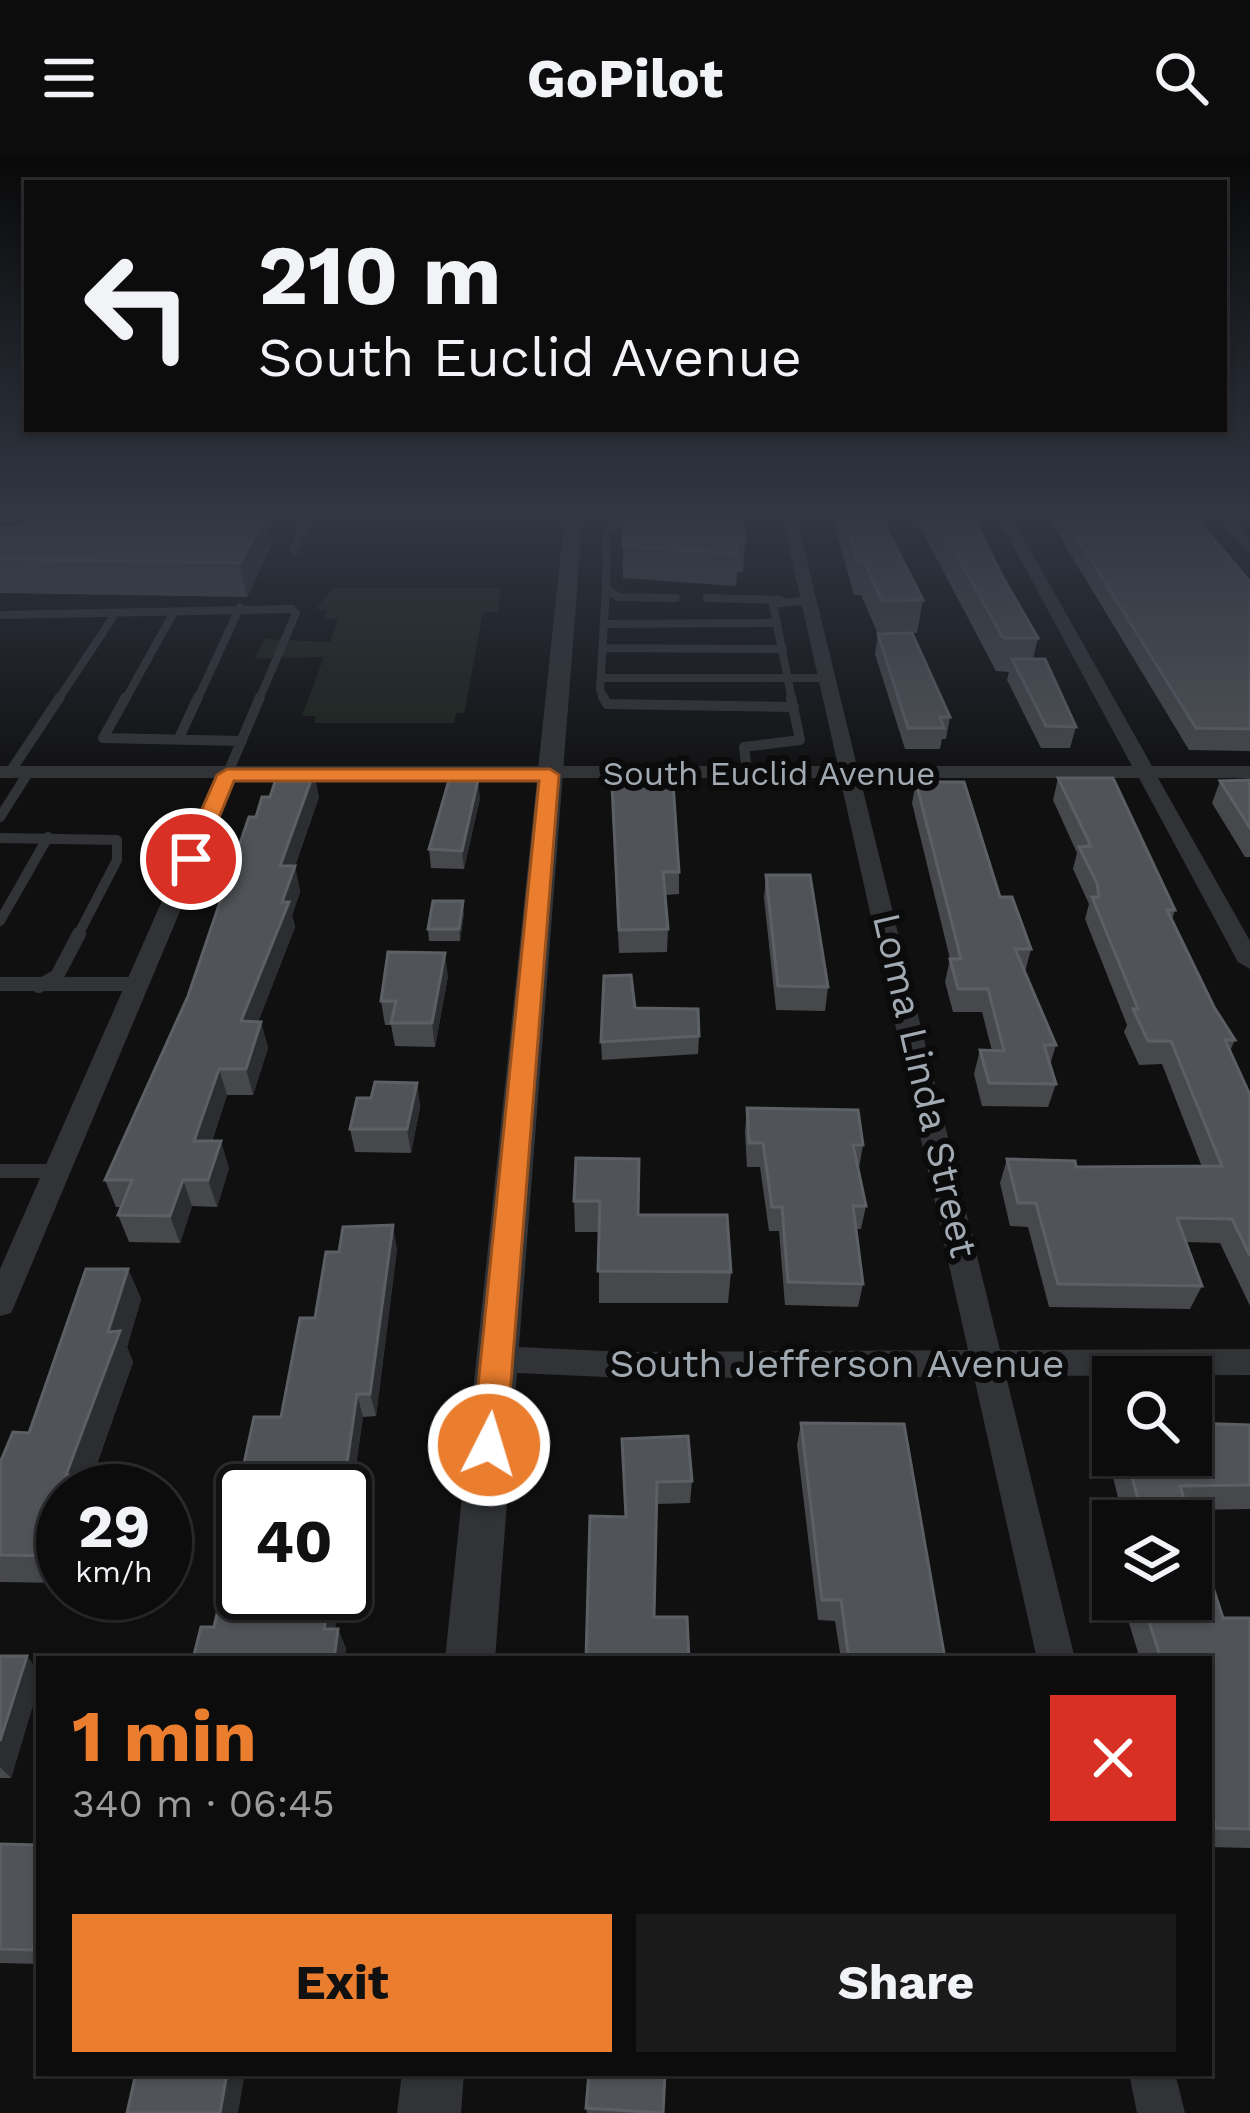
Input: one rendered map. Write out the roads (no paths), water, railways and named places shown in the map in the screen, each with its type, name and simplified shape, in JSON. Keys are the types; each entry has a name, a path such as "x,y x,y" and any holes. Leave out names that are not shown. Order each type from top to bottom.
{"street":[{"path":"470,1656 566,603"},
{"name":"Loma Linda Street","path":"812,603 1055,1656"},
{"path":"1052,603 1250,962"},
{"name":"South Euclid Avenue","path":"12,773 1250,772"},
{"path":"0,1304 227,775"},
{"name":"South Jefferson Avenue","path":"497,1359 626,1365 1250,1362"},
{"path":"429,2113 433,2076"},
{"path":"1153,2076 1161,2113"}],"lane":[{"path":"605,603 601,698 614,706 794,707"},
{"path":"747,772 743,747 800,740 774,603"},
{"path":"0,615 283,607 296,614 227,775"},
{"path":"178,740 240,608"},
{"path":"173,612 103,739 242,740"},
{"path":"0,817 12,773 115,614"},
{"path":"604,624 777,623"},
{"path":"602,648 783,649"},
{"path":"601,678 830,678"},
{"path":"0,921 48,837"},
{"path":"0,838 117,840 117,860 57,976 39,986"},
{"path":"0,984 138,984"},
{"path":"0,1171 58,1171"}]}
